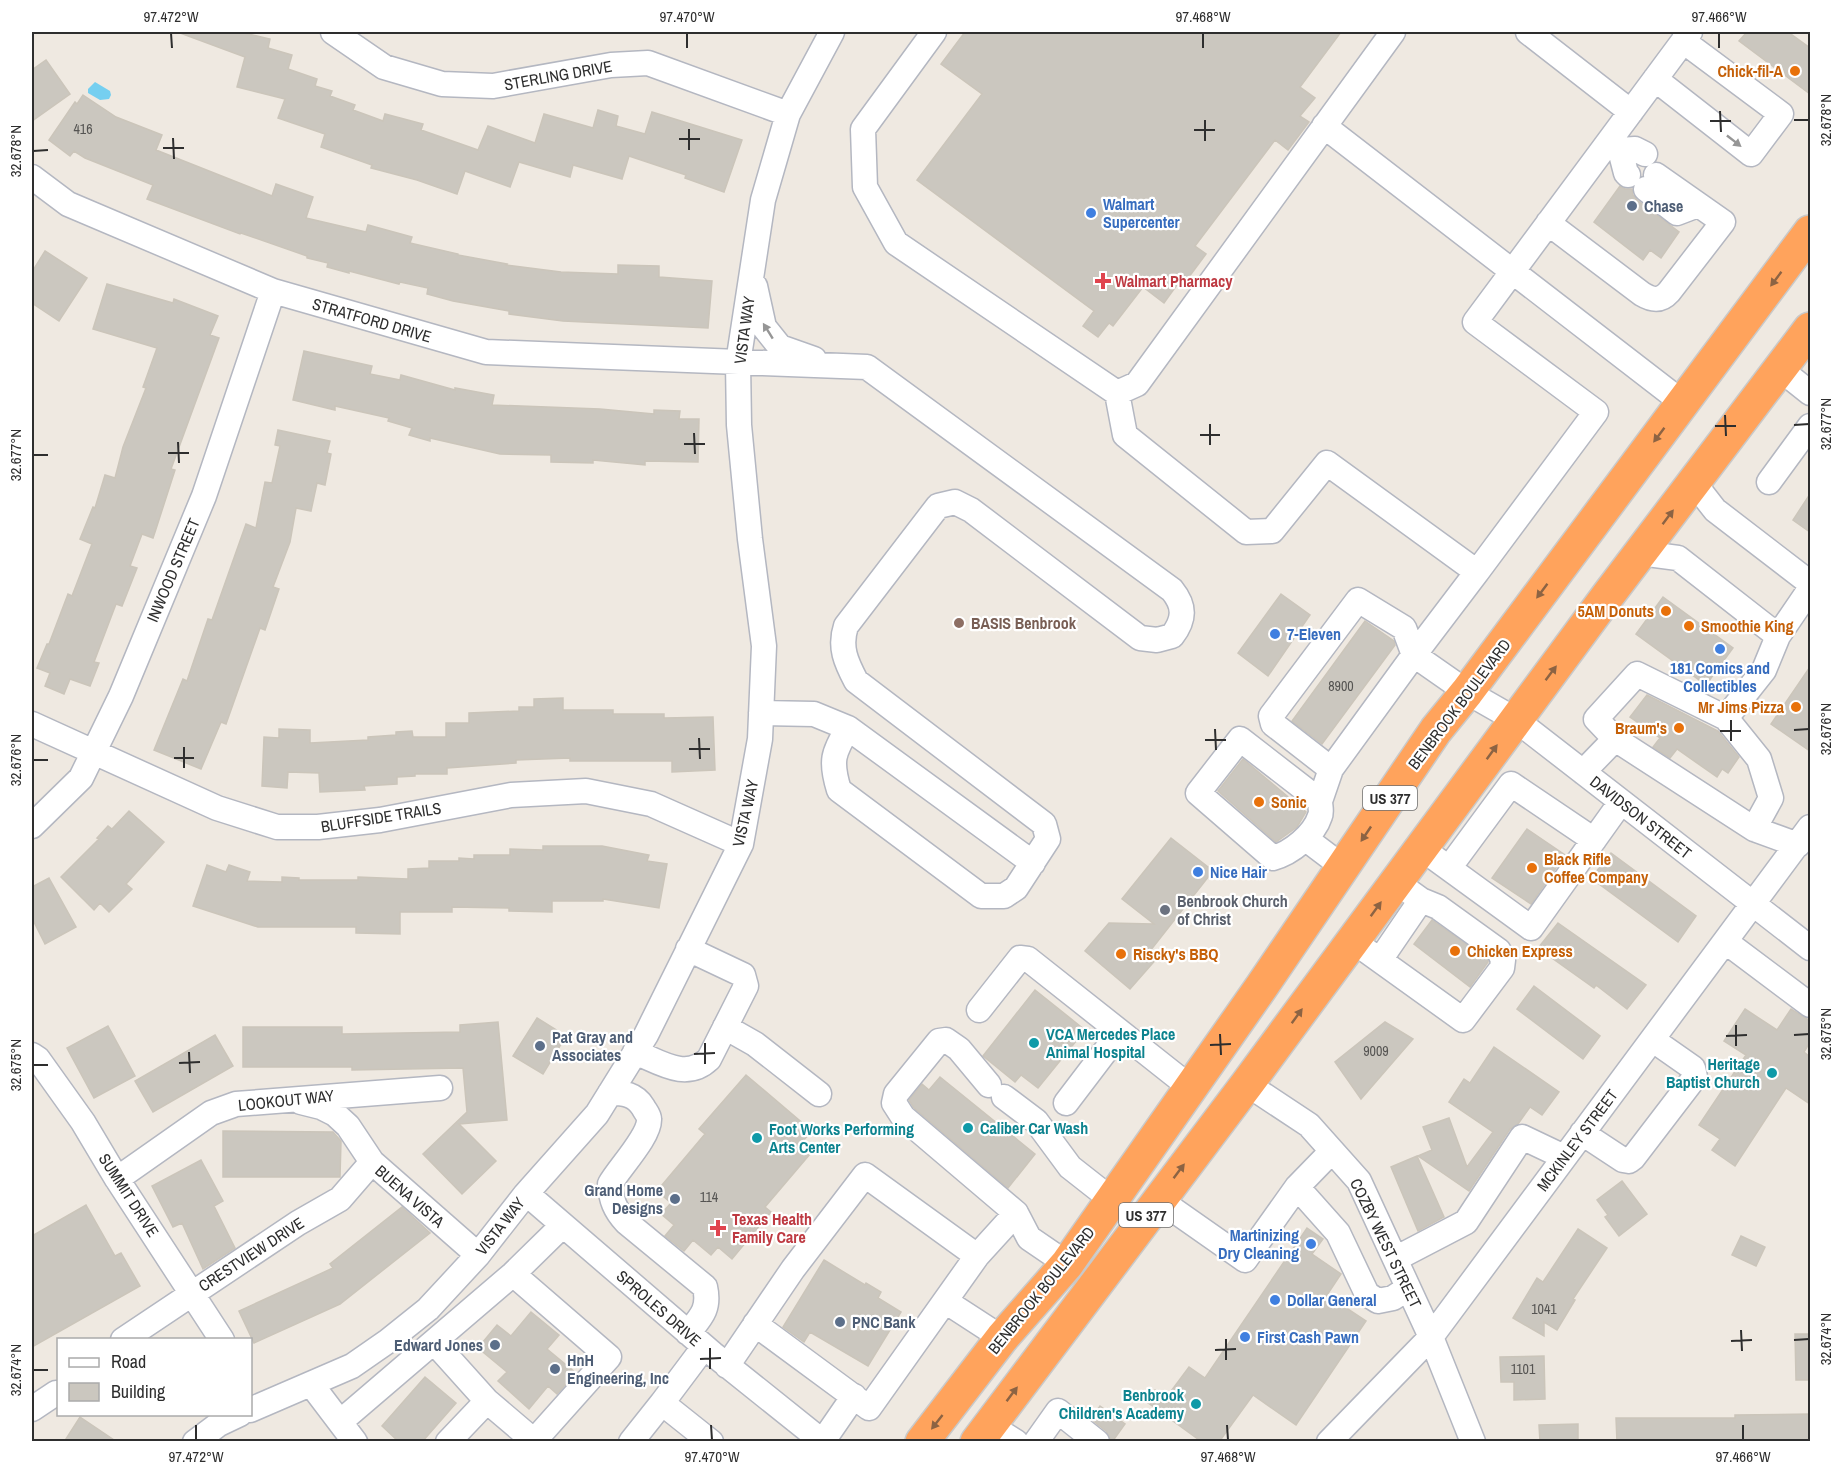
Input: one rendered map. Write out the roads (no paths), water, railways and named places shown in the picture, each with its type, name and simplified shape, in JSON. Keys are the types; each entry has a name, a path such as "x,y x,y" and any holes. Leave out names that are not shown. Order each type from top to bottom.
{"highway":[{"name":"BENBROOK BOULEVARD","path":"922,1442 1002,1338 1067,1264 1191,1088 1436,730 1467,692 1810,232"},
{"name":"US 377","path":"994,1436 1158,1199 1353,941 1408,891 1421,848 1810,329"}],"street":[{"name":"STERLING DRIVE","path":"333,32 384,67 442,84 493,86 611,65 648,63 788,114"},
{"name":"VISTA WAY","path":"254,1400 311,1384 352,1366 428,1309 478,1255 525,1195 597,1114 646,1035 741,844 760,739 764,646 740,437 738,363 763,200 788,114 832,32"},
{"path":"934,32 863,129 865,187 896,243 1117,393 1125,435 1246,532 1272,531 1327,463 1477,572"},
{"path":"1117,393 1137,384 1393,32"},
{"path":"1528,32 1631,112"},
{"path":"1548,223 1642,294 1656,300 1669,292 1723,222 1692,207 1637,166 1631,112 1686,36 1780,114 1751,154 1655,79"},
{"path":"1324,126 1683,403"},
{"path":"1320,801 1240,739 1198,793 1273,858 1286,854 1305,838 1321,815 1320,801 1331,770 1596,412 1475,322 1548,223 1637,166"},
{"name":"STRATFORD DRIVE","path":"34,183 68,204 273,291 486,352 836,366"},
{"path":"752,273 764,327 780,347 836,366 867,368 1172,590 1179,599 1182,615 1180,625 1172,636 1157,640 1140,638 971,510 955,502 938,506 846,626 842,639 844,658 856,681 1044,824 1048,839 1016,888 1004,896 981,896 839,790 833,770 836,748 848,728"},
{"name":"INWOOD STREET","path":"32,826 81,778 121,696 204,496 273,291"},
{"path":"1780,369 1810,393"},
{"path":"1769,482 1810,426"},
{"path":"1694,483 1715,510 1810,583"},
{"path":"1640,553 1678,558 1778,636"},
{"path":"1726,718 1764,670 1778,636 1810,590"},
{"path":"1331,770 1273,724 1271,716 1358,600 1404,628 1414,655"},
{"name":"DAVIDSON STREET","path":"1414,655 1467,692 1516,720 1810,948"},
{"path":"1754,829 1771,798 1759,759 1726,718 1637,674 1596,719 1615,739 1754,829 1804,836"},
{"path":"761,713 814,714 848,728 1033,862"},
{"name":"BLUFFSIDE TRAILS","path":"32,724 217,808 277,827 318,827 380,820 511,795 586,791 651,804 741,844"},
{"path":"1252,748 1273,724"},
{"path":"1583,772 1615,739"},
{"path":"1449,868 1511,784 1594,840"},
{"path":"1421,848 1531,928 1621,802"},
{"name":"MCKINLEY STREET","path":"1329,1442 1431,1337 1804,836"},
{"path":"1305,838 1343,867"},
{"path":"1353,941 1463,1020 1502,968 1503,960 1499,951 1438,907 1408,891 1380,960"},
{"path":"1726,942 1810,1005"},
{"path":"635,1052 682,1071 700,1068 709,1059 746,986 743,975 688,949"},
{"path":"979,1010 1020,958 1028,959 1191,1088"},
{"path":"725,1027 755,1044 819,1094"},
{"path":"1066,1103 1120,1032"},
{"path":"1067,1264 1029,1238 1016,1214 903,1117 894,1103 896,1094 939,1041 946,1040 959,1049 997,1091 1036,1121 1070,1167 1112,1200"},
{"path":"1582,1133 1623,1160 1629,1161 1634,1158 1695,1077 1695,1072 1653,1040"},
{"name":"SUMMIT DRIVE","path":"32,1055 38,1059 83,1122 117,1179 193,1292 221,1338"},
{"name":"COZBY WEST STREET","path":"1247,1083 1309,1125 1359,1181 1431,1337 1473,1442"},
{"name":"LOOKOUT WAY","path":"117,1179 211,1113 236,1104 287,1098 440,1088"},
{"path":"610,1093 625,1093 638,1100 649,1118 644,1134 610,1184 616,1211 705,1287 707,1295 696,1340 662,1403 631,1442"},
{"name":"BUENA VISTA","path":"287,1098 321,1107 335,1114 348,1126 372,1162 478,1255"},
{"path":"1395,1259 1466,1222 1522,1137 1564,1157"},
{"path":"1158,1199 1245,1260 1297,1187 1332,1151"},
{"name":"CRESTVIEW DRIVE","path":"126,1338 298,1223 340,1199 372,1162"},
{"path":"727,1365 793,1269 865,1175 977,1256"},
{"path":"1297,1187 1338,1233 1367,1294 1378,1301 1393,1298 1408,1288"},
{"name":"SPROLES DRIVE","path":"525,1195 696,1340 823,1441"},
{"path":"755,1324 869,1408 977,1256 1016,1214"},
{"path":"1466,1222 1493,1252"},
{"path":"340,1422 513,1274 562,1225"},
{"path":"434,1342 487,1401 534,1441 609,1357 513,1274"},
{"path":"945,1301 1002,1338"},
{"path":"311,1384 355,1442"},
{"path":"32,1409 56,1393"},
{"path":"823,1441 854,1396"},
{"path":"448,1442 487,1401"},
{"path":"662,1403 711,1442"},
{"path":"1036,1442 1058,1411 1097,1442"},
{"path":"195,1442 219,1424 236,1416"}],"water":[{"path":"95,82 110,91 109,99 100,100 88,93 88,89"}],"place":[{"name":"Chick-fil-A","path":"1795,71"},
{"name":"Chase","path":"1632,206"},
{"name":"Walmart Supercenter","path":"1091,213"},
{"name":"Walmart Pharmacy","path":"1103,281"},
{"name":"5AM Donuts","path":"1666,611"},
{"name":"BASIS Benbrook","path":"959,623"},
{"name":"Smoothie King","path":"1689,626"},
{"name":"7-Eleven","path":"1275,634"},
{"name":"181 Comics and Collectibles","path":"1720,649"},
{"name":"Mr Jims Pizza","path":"1796,707"},
{"name":"Braum's","path":"1679,728"},
{"name":"Sonic","path":"1259,802"},
{"name":"Black Rifle Coffee Company","path":"1532,868"},
{"name":"Nice Hair","path":"1198,872"},
{"name":"Benbrook Church of Christ","path":"1165,910"},
{"name":"Chicken Express","path":"1455,951"},
{"name":"Riscky's BBQ","path":"1121,954"},
{"name":"VCA Mercedes Place Animal Hospital","path":"1034,1043"},
{"name":"Pat Gray and Associates","path":"540,1046"},
{"name":"Heritage Baptist Church","path":"1772,1073"},
{"name":"Caliber Car Wash","path":"968,1128"},
{"name":"Foot Works Performing Arts Center","path":"757,1138"},
{"name":"Grand Home Designs","path":"675,1199"},
{"name":"Texas Health Family Care","path":"718,1228"},
{"name":"Martinizing Dry Cleaning","path":"1311,1244"},
{"name":"Dollar General","path":"1275,1300"},
{"name":"PNC Bank","path":"840,1322"},
{"name":"First Cash Pawn","path":"1245,1337"},
{"name":"Edward Jones","path":"495,1345"},
{"name":"HnH Engineering, Inc","path":"555,1369"},
{"name":"Benbrook Children's Academy","path":"1196,1404"}]}
